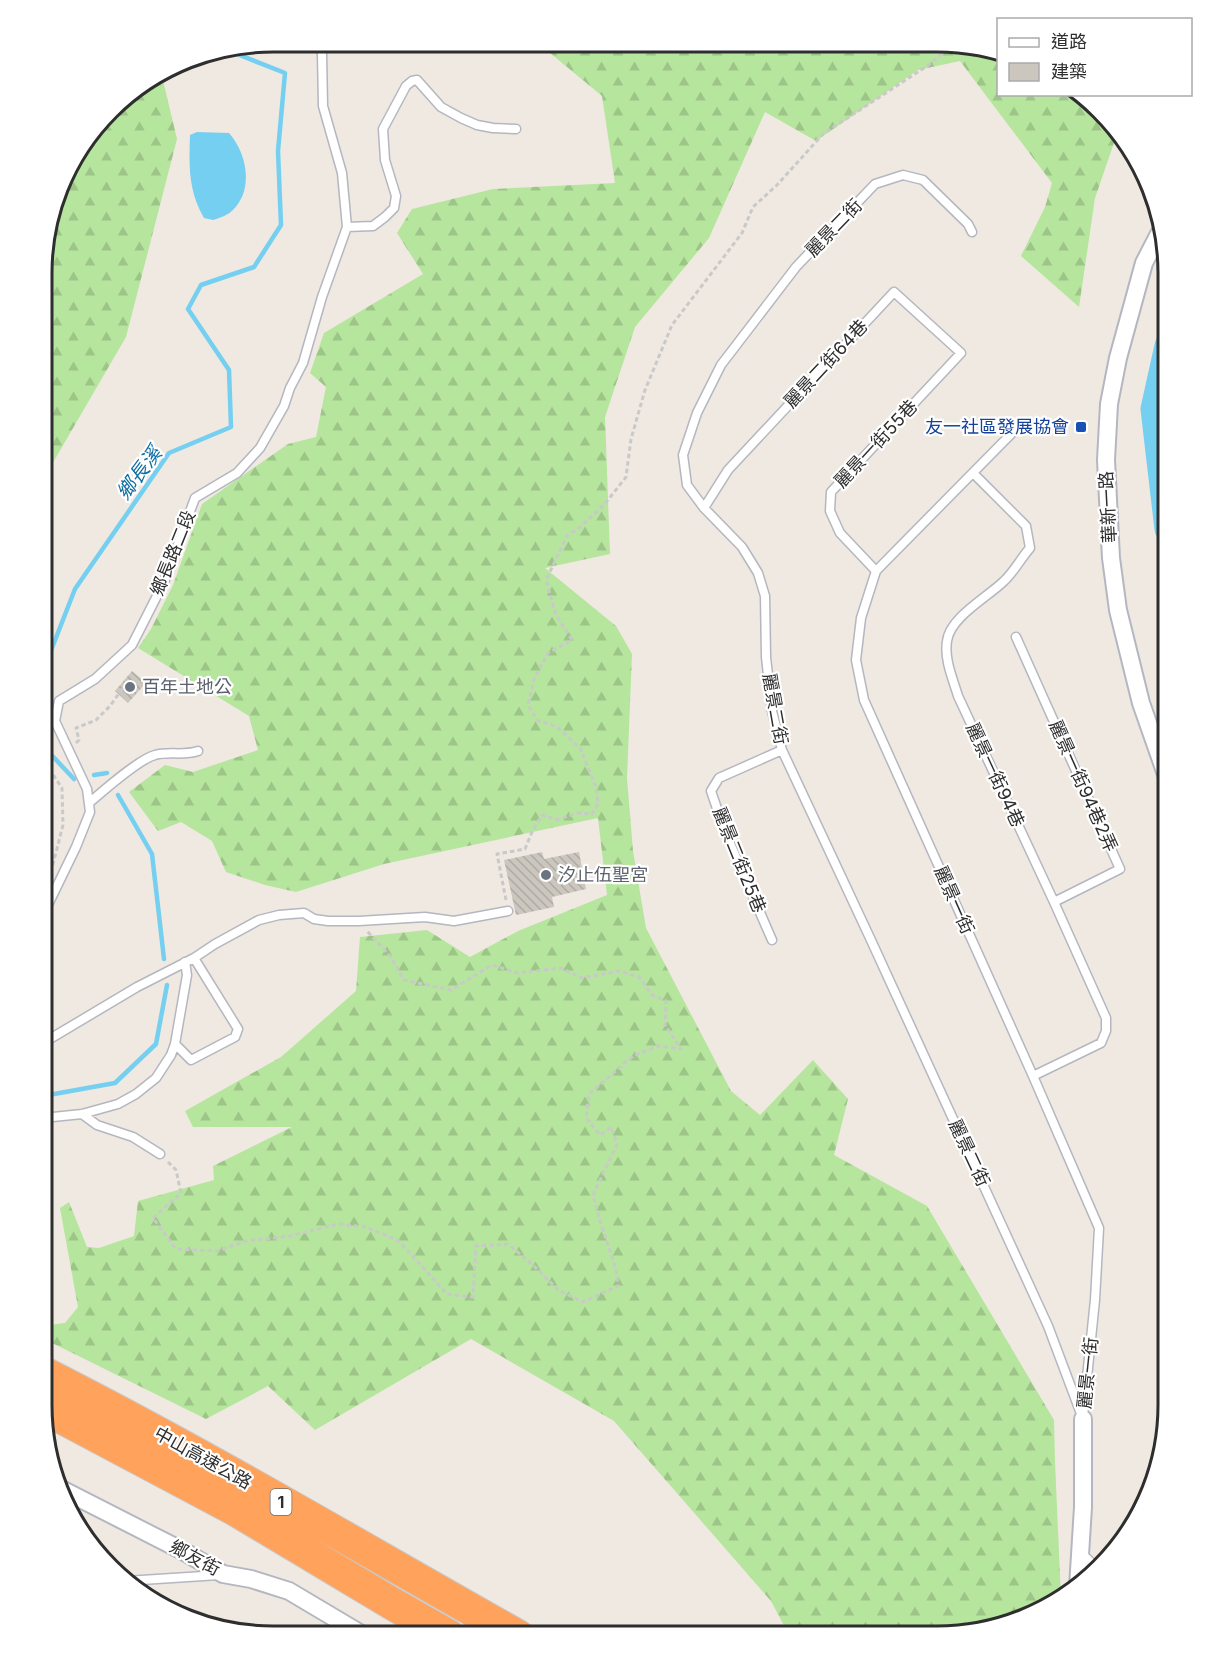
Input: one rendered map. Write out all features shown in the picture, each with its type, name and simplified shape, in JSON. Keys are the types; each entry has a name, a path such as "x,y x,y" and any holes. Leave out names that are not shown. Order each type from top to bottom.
{"highway":[{"name":"中山高速公路","path":"52,1377 231,1473 500,1626"},
{"name":"中山高速公路","path":"53,1413 234,1509 431,1626"}],"street":[{"name":"華新一路","path":"1155,241 1144,263 1121,347 1109,404 1106,460 1111,558 1118,610 1142,703 1158,750"},
{"path":"1079,1575 1083,1507 1083,1419"},
{"name":"鄉友街","path":"71,1495 181,1550 223,1574 251,1579 289,1591 348,1626"}],"lane":[{"name":"鄉長路二段","path":"89,803 87,789 55,722 59,701 95,678 132,645 164,582 195,498 237,473 260,448 284,406 303,363 322,297 347,226 342,173 323,106 321,52"},
{"path":"347,226 374,226 394,208 396,196 385,160 383,129 406,86 412,81 417,80 441,107 461,118 493,128 516,129"},
{"name":"麗景二街","path":"972,232 968,224 923,180 903,176 875,184 796,267 721,364 697,412 683,455 687,484 704,508 742,547 758,573 765,596 766,657 772,711 782,750 1048,1326 1083,1419"},
{"name":"麗景二街64巷","path":"704,508 728,470 894,292 961,353"},
{"name":"麗景一街55巷","path":"876,571 840,533 830,511 831,492 961,353"},
{"name":"麗景一街","path":"1015,430 876,571 861,618 855,660 864,700 1099,1228 1095,1300 1083,1419"},
{"name":"麗景一街94巷","path":"973,473 1026,526 1030,548 1005,581 954,625 947,640 948,663 958,696 1106,1018 1106,1031 1101,1043 1033,1076"},
{"name":"麗景一街94巷2弄","path":"1016,637 1120,869 1054,902"},
{"name":"麗景二街25巷","path":"772,940 725,832 711,791 719,778 782,750"},
{"path":"52,896 90,812 89,803 139,763 155,755 188,754 198,751"},
{"path":"52,1038 137,987 194,958 259,920 279,915 304,913 314,919 328,921 425,917 454,921 508,911"},
{"path":"175,1044 191,1060 235,1037 238,1029 194,958"},
{"path":"52,1117 82,1114 118,1104 136,1094 156,1078 171,1055 175,1044 187,975 185,962"},
{"path":"82,1114 97,1125 133,1137 160,1154"},
{"path":"1080,1552 1092,1563"},
{"path":"138,1580 223,1574"}],"path":[{"path":"508,911 496,854 525,849 542,815 557,820 577,813 592,814 598,804 596,787 580,748 557,727 537,720 528,705 534,679 548,653 572,640 556,615 546,580 567,536 604,505 626,477 631,439 645,390 672,325 742,233 753,207 777,185 823,134 927,66 944,53"},
{"path":"69,752 79,740 76,728 96,720 110,706 127,682"},
{"path":"52,773 62,788 63,825 52,866"},
{"path":"160,1154 176,1170 181,1193 153,1218 176,1249 218,1251 246,1241 290,1236 338,1224 366,1227 399,1240 447,1294 473,1297 476,1246 508,1244 558,1290 583,1302 618,1286 616,1269 594,1195 617,1144 611,1127 600,1135 586,1118 589,1094 633,1056 658,1046 681,1049 665,1025 666,1001 652,994 639,977 620,971 581,978 561,968 518,973 492,965 451,990 404,980 390,956 358,921"}],"green space":[{"path":"549,52 936,52 965,54 997,61 997,96 1068,96 1093,117 1114,142 1095,198 1079,307 1021,256 1045,207 1052,183 960,61 918,70 816,141 765,112 709,238 635,327 605,417 610,554 545,568 616,626 632,654 627,778 633,851 646,928 731,1091 760,1115 813,1060 848,1099 834,1155 927,1206 1054,1420 1061,1588 1034,1604 994,1619 951,1626 784,1626 771,1601 614,1421 471,1339 315,1430 268,1386 206,1419 52,1343 52,1325 65,1323 78,1307 60,1208 69,1202 87,1247 99,1248 134,1236 138,1201 214,1180 213,1166 292,1127 193,1127 185,1111 281,1057 356,991 360,937 427,930 470,957 518,931 607,895 598,818 384,864 296,892 226,872 212,841 181,822 158,831 129,792 165,765 193,772 258,750 249,716 138,648 151,629 173,585 202,504 288,444 316,437 326,387 310,373 324,333 423,274 397,233 412,209 493,189 615,183 602,96"},
{"path":"163,82 177,139 126,337 52,464 52,274 54,245 64,202 82,163 107,128 128,107"}],"water":[{"path":"197,132 229,133 240,151 246,171 244,192 240,201 229,213 213,220 204,218 192,188 190,135"}],"building":[{"name":"百年土地公","path":"132,671 146,683 128,703 115,691"},
{"name":"汐止伍聖宮","path":"542,852 544,859 579,852 586,889 552,897 554,907 516,915 504,860"}],"waterway":[{"name":"鄉長溪","path":"52,648 75,589 169,453 231,427 229,370 188,309 201,285 254,267 281,225 278,151 285,73 240,55"},
{"path":"1158,391 1154,409 1158,443"},
{"name":"鄉長溪","path":"52,756 74,779"},
{"name":"鄉長溪","path":"94,775 107,773"},
{"name":"鄉長溪","path":"118,795 152,854 164,959"},
{"name":"鄉長溪","path":"52,1094 115,1083 156,1044 167,985"}],"place":[{"name":"友一社區發展協會","path":"1081,427"},
{"name":"百年土地公","path":"130,687"},
{"name":"汐止伍聖宮","path":"546,875"}]}
